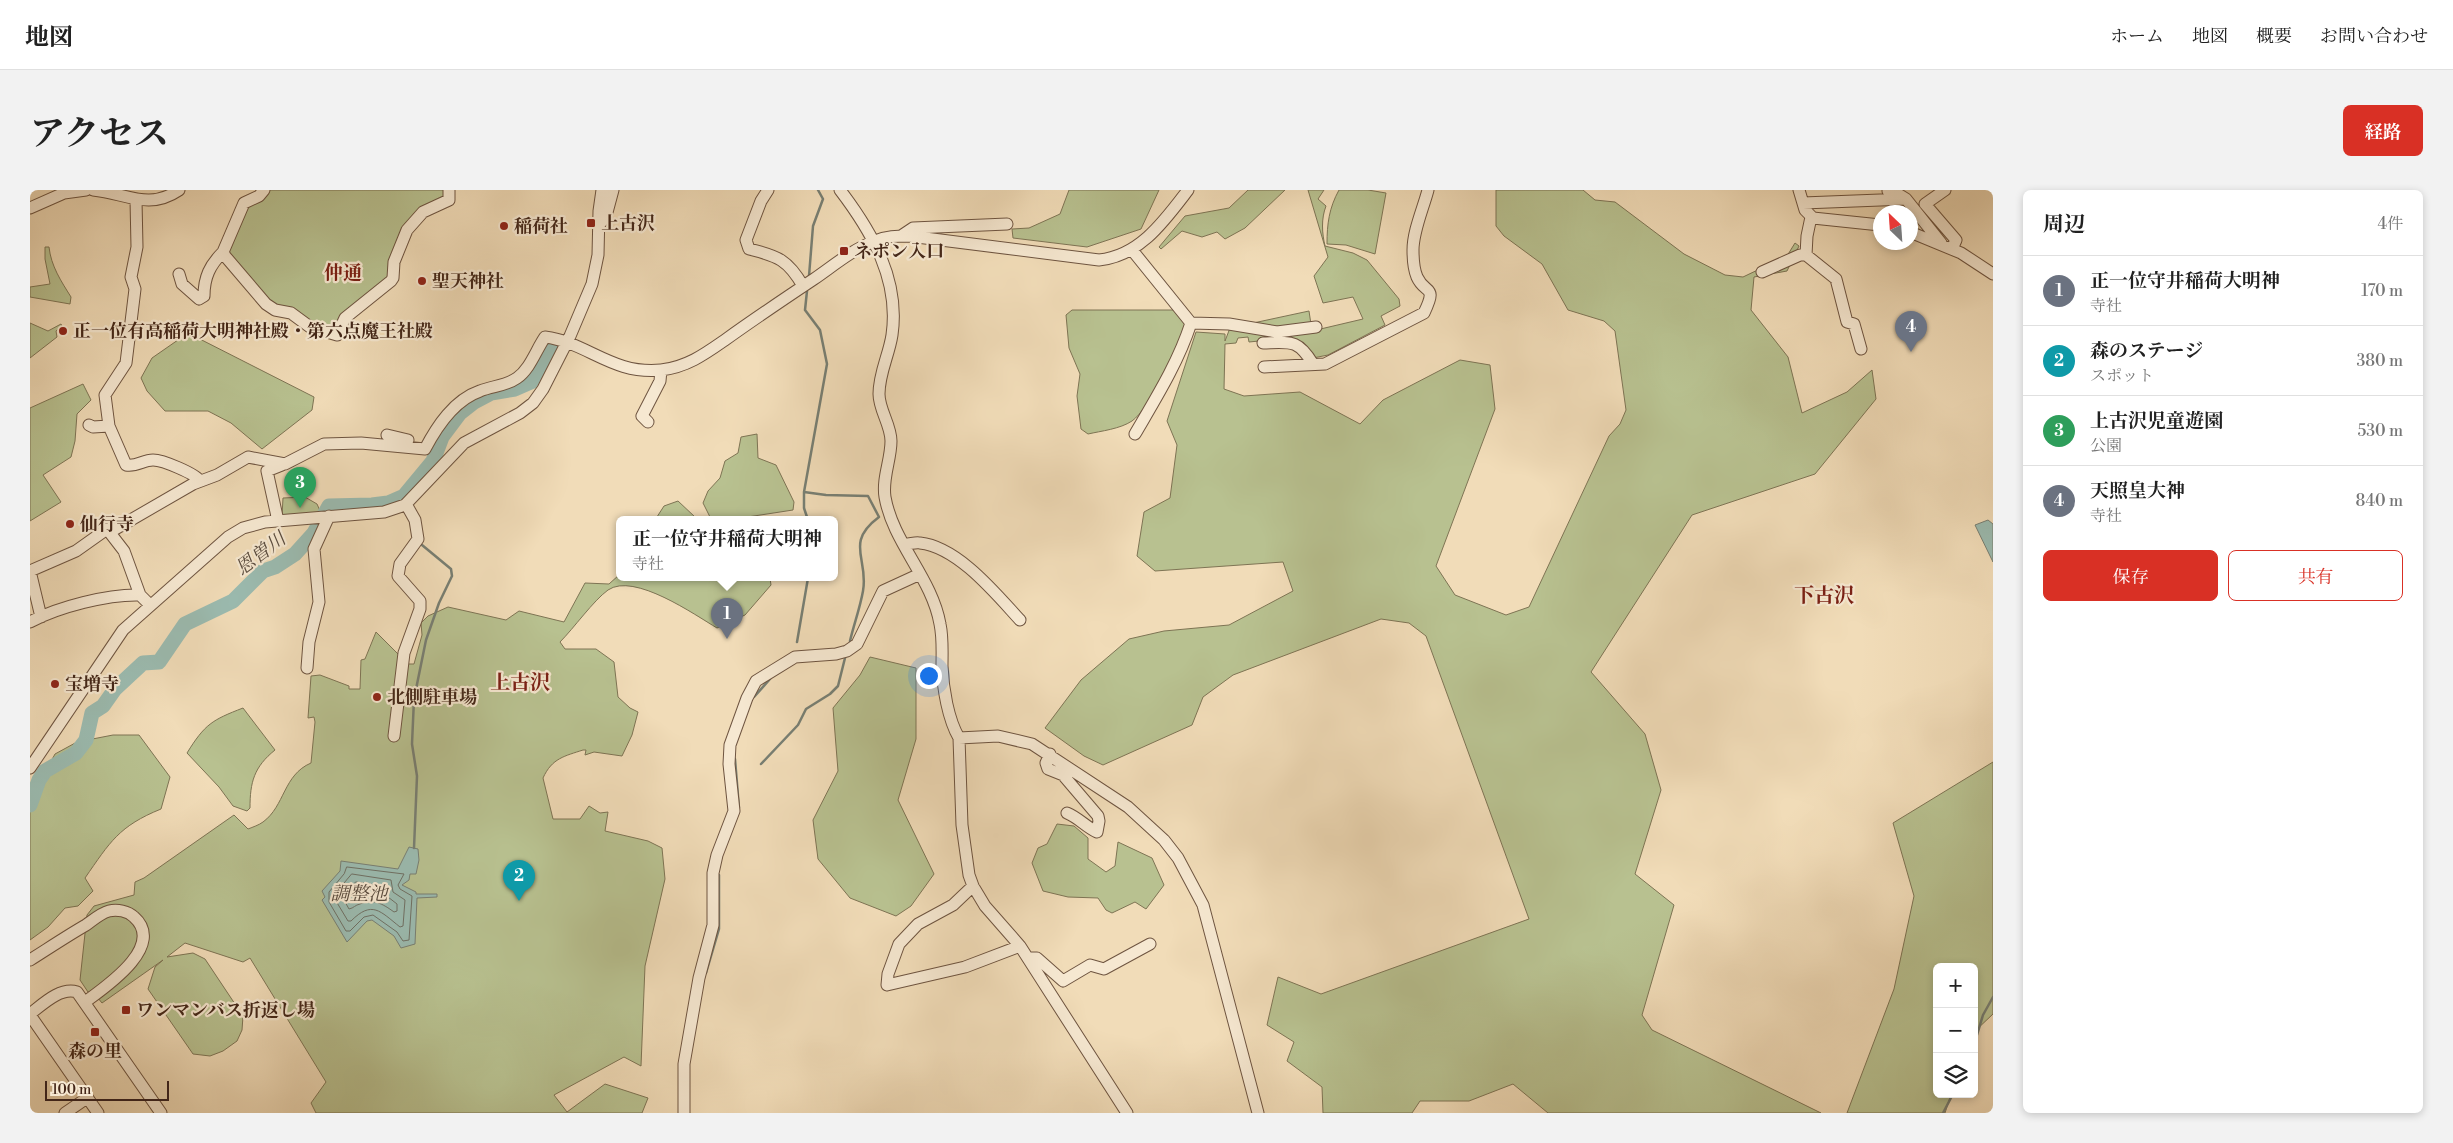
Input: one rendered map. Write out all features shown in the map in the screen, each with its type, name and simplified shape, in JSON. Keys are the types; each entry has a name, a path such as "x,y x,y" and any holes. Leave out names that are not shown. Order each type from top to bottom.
{"street":[{"path":"30,208 64,193 86,190"},
{"path":"94,190 113,191 136,200 155,200 179,190"},
{"path":"179,274 182,284 200,299 204,296 204,280 212,263 223,252 244,203 259,196 264,190"},
{"path":"223,252 266,304 274,310 291,313 310,327 338,338 345,318 391,281 394,262 407,230 423,212 448,200 449,190"},
{"path":"30,768 123,630 228,537 251,525 278,520 384,512 406,504 464,443 520,413 533,403 543,389 592,284 598,255 598,225 602,190"},
{"path":"598,225 606,216 613,190"},
{"path":"768,190 761,201 746,240 750,249 768,254 787,263 803,286"},
{"path":"840,190 874,241 890,279 894,310 892,336 879,392 880,406 891,439 884,494 889,515 931,595 941,625 944,680 952,727 959,738 962,825 968,868 973,886 985,906 1020,946 1128,1113"},
{"path":"278,520 267,471 324,444 361,444 424,449 432,435 459,402 481,390 517,378 525,370 545,337 566,342 603,360 635,370 661,370 682,365 708,353 803,286 874,241 901,236 1099,260 1112,259 1132,250 1148,237 1188,190"},
{"path":"1264,367 1331,362 1420,317 1424,313 1431,299 1429,290 1417,277 1413,250 1414,232 1420,222 1428,190"},
{"path":"1799,190 1805,210 1811,217 1873,224"},
{"path":"1945,190 1925,204 1956,240 1952,249"},
{"path":"1888,191 1906,199 1941,243"},
{"path":"1803,203 1906,199"},
{"path":"136,200 137,247 131,277 135,289 126,363 105,395 109,426 126,466 137,466 156,460 195,475 200,481"},
{"path":"1806,255 1811,217"},
{"path":"901,236 913,228 1007,224"},
{"path":"1918,235 1941,243 1978,263 1993,274"},
{"path":"1132,250 1191,323 1242,324 1277,332 1316,326"},
{"path":"1762,272 1800,255 1806,255 1836,279 1846,322 1854,324 1860,349"},
{"path":"1135,434 1158,396 1184,344 1191,323"},
{"path":"1263,342 1295,342 1304,349 1313,364"},
{"path":"648,422 642,416 660,381 661,370"},
{"path":"90,425 93,427 109,426"},
{"path":"387,435 408,440"},
{"path":"110,532 200,481 217,475 248,457 285,464"},
{"path":"394,736 404,652 420,609 420,601 398,576 400,564 418,539 415,520 406,504"},
{"path":"307,668 309,642 318,602 314,549 325,517"},
{"path":"140,596 71,605 35,620 30,571 76,551 108,528 124,551 140,596 150,605"},
{"path":"905,544 920,542 941,549 958,558 1020,620"},
{"path":"684,1113 684,1064 699,978 713,925 713,873 720,848 734,812 729,764 730,745 747,698 756,682 795,657 836,654 847,651 857,644 884,591 920,574"},
{"path":"959,738 1009,737 1032,744 1107,792 1146,822 1169,846 1191,880 1203,905 1258,1113"},
{"path":"1050,754 1046,763 1048,769 1062,775 1098,816 1097,832 1088,828 1079,818 1067,813"},
{"path":"973,886 953,905 918,924 898,944 888,974 887,985 965,967 1020,946"},
{"path":"30,960 107,911 125,912 134,916 140,924 142,936 136,956 120,976 85,1002"},
{"path":"1028,958 1037,958 1063,981 1090,965 1104,969 1150,944"},
{"path":"98,1113 30,1014 61,992 70,990 76,992 85,1002 157,1111"},
{"path":"65,1113 87,1098"}],"green space":[{"path":"269,190 447,190 448,198 420,212 389,279 334,333 275,308 228,254 248,205"},
{"path":"1069,190 1159,190 1141,229 1087,247 1013,238 1012,229 1029,228 1060,214"},
{"path":"1248,190 1285,190 1245,228 1225,239 1217,232 1202,237 1182,231 1161,249 1159,247 1185,216 1229,208"},
{"path":"1308,190 1324,190 1318,199 1326,206 1322,226 1325,246 1353,253 1367,260 1399,299 1400,306 1381,316 1385,325 1328,355 1313,358 1305,349 1259,341 1249,342 1248,337 1238,338 1236,343 1225,344 1224,389 1244,396 1300,392 1360,424 1383,400 1460,360 1490,365 1495,409 1436,566 1455,595 1506,615 1529,607 1609,436 1620,424 1626,410 1615,331 1604,321 1568,310 1542,264 1504,236 1496,226 1496,190 1583,190 1595,200 1615,202 1684,254 1725,275 1743,277 1787,256 1795,243 1799,246 1787,271 1754,277 1751,310 1788,357 1802,413 1847,392 1872,370 1876,399 1815,474 1692,515 1591,672 1645,734 1661,790 1635,874 1674,905 1642,1015 1652,1030 1821,1113 1548,1113 1513,1084 1469,1101 1420,1101 1412,1113 1323,1113 1322,1087 1287,1061 1294,1042 1267,1025 1278,977 1321,994 1529,919 1426,636 1409,623 1381,619 1233,675 1203,697 1192,725 1103,765 1084,756 1045,728 1081,680 1129,639 1164,631 1229,625 1293,591 1283,562 1155,571 1137,556 1144,512 1170,498 1177,445 1167,421 1196,332 1225,334 1225,341 1230,328 1309,311 1312,331 1363,319 1353,297 1323,303 1314,276 1328,257"},
{"path":"1339,190 1368,190 1386,193 1375,254 1346,245 1327,244 1329,216"},
{"path":"45,247 49,247 54,267 71,297 70,304 30,297 30,287 50,284 45,259"},
{"path":"1072,310 1178,310 1186,322 1185,334 1154,393 1139,414 1127,424 1088,434 1081,429 1077,396 1080,374 1069,348 1066,315"},
{"path":"30,323 48,331 61,324 62,326 56,331 57,337 30,358"},
{"path":"188,333 314,397 312,410 262,449 231,423 208,411 165,411 147,391 141,378 152,358"},
{"path":"83,384 91,400 77,414 75,441 71,457 43,475 61,502 30,521 30,408"},
{"path":"757,434 758,458 776,465 794,502 793,510 754,516 710,516 703,503 708,491 720,478 725,461 738,453 741,437"},
{"path":"305,497 317,504 321,513 282,516 283,498"},
{"path":"678,501 694,516 658,516 664,506"},
{"path":"616,578 616,581 770,581 771,585 745,615 717,628 664,597 633,587 619,586 608,590 602,595 560,642 565,649 596,649 614,662 618,697 630,708 638,712 632,735 622,756 594,752 585,755 586,750 583,750 560,759 547,771 543,778 553,819 580,819 589,806 600,813 608,812 605,831 648,841 662,848 665,879 645,966 641,1066 624,1057 554,1095 567,1112 605,1084 648,1098 642,1113 316,1113 311,1103 326,1082 250,958 243,962 185,943 167,957 193,953 205,959 243,1016 242,1030 237,1041 223,1051 210,1056 193,1054 148,989 155,967 163,960 102,1003 93,992 88,992 80,980 87,915 94,906 134,895 135,882 144,878 234,815 248,829 261,823 276,808 295,775 311,763 315,722 314,717 308,718 311,676 320,675 349,686 349,689 360,689 361,660 365,659 376,632 408,664 414,664 422,635 421,623 428,616 448,607 506,620 519,611 564,622 585,583 609,584"},
{"path":"870,657 916,668 916,739 898,800 934,874 911,906 896,916 850,898 818,859 813,820 838,771 833,708 860,675"},
{"path":"243,708 275,750 258,769 252,783 250,808 247,811 233,806 219,787 187,753 199,735 210,724"},
{"path":"113,735 139,735 170,777 161,809 135,822 117,836 85,878 93,891 78,906 65,908 48,927 30,940 30,800 55,754 77,742"},
{"path":"1993,762 1993,1014 1978,1028 1978,963 1933,963 1933,1098 1950,1098 1945,1113 1847,1113 1894,989 1914,896 1893,823"},
{"path":"1057,824 1074,826 1088,838 1088,859 1106,872 1115,866 1118,842 1152,858 1164,885 1146,909 1135,902 1112,913 1106,910 1098,898 1068,897 1043,891 1032,863 1038,848 1047,844"}],"water":[{"path":"1988,520 1993,524 1993,562 1975,525"},
{"name":"調整池","path":"409,847 418,849 419,860 416,874 410,874 409,880 402,885 416,892 416,894 437,894 437,897 417,898 415,944 401,948 394,936 372,920 367,921 347,942 322,900 325,897 322,891 340,871 341,861 398,869"}],"waterway":[{"path":"809,276 813,226 823,199 818,190"},
{"path":"807,291 805,310 820,330 827,364 804,492 804,508 807,516"},
{"name":"恩曽川","path":"30,805 39,780 45,771 76,753 86,740 92,713 103,706 115,689 143,663 159,662 185,624 233,601 263,571 275,567 295,554 314,533 329,506 388,503 404,496 433,461 442,437 460,413 474,402 491,393 515,389 531,382 552,345"},
{"path":"804,492 826,495 868,496 879,517 869,526 860,543 864,580 863,591 850,641"},
{"path":"414,848 417,776 412,744 414,699 426,640 439,603 452,576 451,569 422,545"},
{"path":"797,642 807,581"},
{"path":"761,764 798,725 806,709 830,694 838,686 845,658"},
{"path":"754,697 770,679"},
{"path":"735,759 739,808"},
{"path":"706,973 719,929 719,875"},
{"path":"1978,1032 1983,1015 1993,997"},
{"path":"1943,1113 1951,1098"}],"place":[{"name":"上古沢","path":"591,223"},
{"name":"稲荷社","path":"504,226"},
{"name":"ネポン入口","path":"844,251"},
{"name":"聖天神社","path":"422,281"},
{"name":"正一位有高稲荷大明神社殿・第六点魔王社殿","path":"63,331"},
{"name":"天照皇大神","path":"1911,352"},
{"name":"上古沢児童遊園","path":"300,508"},
{"name":"仙行寺","path":"70,524"},
{"name":"正一位守井稲荷大明神","path":"727,639"},
{"name":"宝増寺","path":"55,684"},
{"name":"北側駐車場","path":"377,697"},
{"name":"森のステージ","path":"519,901"},
{"name":"ワンマンバス折返し場","path":"126,1010"},
{"name":"森の里","path":"95,1032"}],"district":[{"name":"仲通","path":"343,272"},
{"name":"下古沢","path":"1824,595"},
{"name":"上古沢","path":"520,682"}]}
